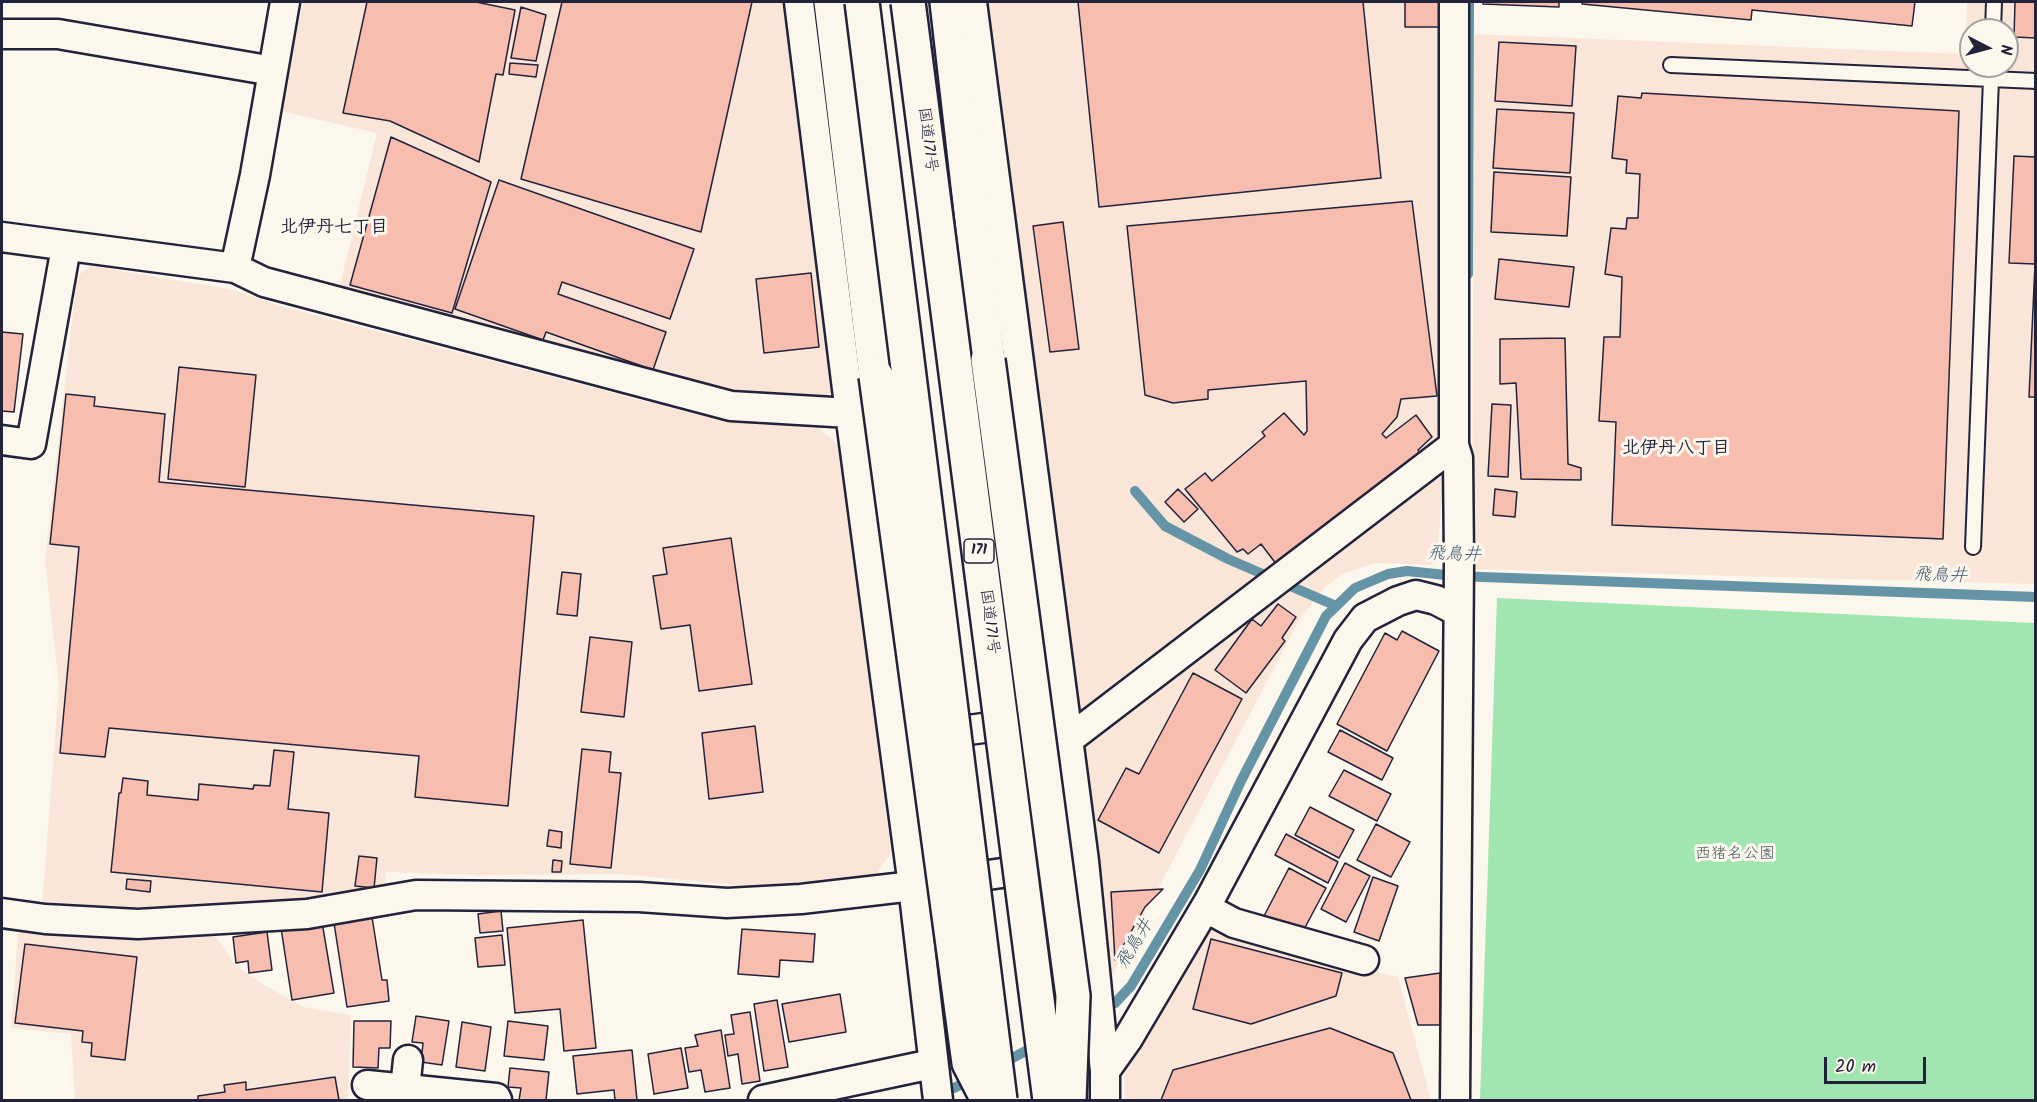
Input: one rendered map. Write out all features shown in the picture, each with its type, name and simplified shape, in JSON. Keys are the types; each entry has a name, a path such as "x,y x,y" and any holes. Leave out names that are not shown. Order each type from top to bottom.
{"highway":[{"path":"831,2 876,376 969,1063 988,1101"},
{"path":"862,2 1000,1101"},
{"name":"国道171号","path":"908,2 1050,1101"},
{"name":"171","path":"948,2 988,360 1073,996 1069,1101"}],"street":[{"path":"235,268 255,175 285,2"},
{"path":"799,2 850,413 913,886 938,1101"},
{"path":"972,2 1084,861 1105,1071 1105,1101"},
{"path":"1454,2 1454,445 1458,458 1459,561 1455,1101"},
{"path":"2,33 58,34 273,70"},
{"path":"2,237 235,268 264,282 731,406 850,413"},
{"path":"2,440 31,444 66,247"},
{"path":"893,741 1066,728 1454,445"},
{"path":"1105,1071 1127,1040 1206,908 1347,640 1365,618 1416,595 1457,604"},
{"path":"2,913 45,919 138,924 307,914 416,895 639,897 727,903 801,899 913,886 1084,861"},
{"path":"1206,908 1234,923 1364,960"},
{"path":"405,1089 408,1060"},
{"path":"763,1101 932,1064"},
{"path":"367,1084 496,1098 497,1101"}],"lane":[{"path":"1993,18 1994,2"},
{"path":"1671,65 1959,72"},
{"path":"1973,547 1991,78"},
{"path":"2019,78 2036,81"}],"shaded area":[{"path":"303,2 790,2 834,390 820,401 735,393 339,289 377,133 280,111"},
{"path":"980,2 1446,2 1446,439 1437,562 1430,565 1375,563 1342,574 1324,588 1301,617 1113,974 1106,977"},
{"path":"1967,2 2035,2 2035,584 1472,569 1474,34 1959,54 1959,78 2019,78 2019,18 1966,18"},
{"path":"91,266 230,289 281,306 698,415 818,427 844,451 891,853 876,874 766,888 620,874 476,875 386,872 384,889 236,907 139,911 42,906 59,685 45,561 77,276"},
{"path":"19,922 209,926 235,965 264,985 304,1007 351,1015 348,1100 75,1100 71,1034 11,1028"},
{"path":"1216,925 1220,934 1398,977 1431,1100 1125,1100 1124,1068 1204,926"}],"green space":[{"name":"西猪名公園","path":"1497,598 2035,623 2035,1100 1480,1100"}],"building":[{"path":"367,2 476,2 515,10 503,75 496,74 479,162 390,121 343,113"},
{"path":"562,2 752,2 701,232 521,179"},
{"path":"1078,2 1363,2 1381,178 1099,207"},
{"path":"1405,2 1439,2 1439,27 1405,27"},
{"path":"1483,2 1559,2 1559,7 1483,4"},
{"path":"1582,2 1915,2 1912,26 1752,10 1751,20 1582,4"},
{"path":"2015,2 2036,2 2036,38 2019,37 2019,18 2015,18"},
{"path":"521,7 546,15 536,61 511,58"},
{"path":"1499,42 1576,46 1572,106 1495,101"},
{"path":"510,63 538,65 536,77 509,74"},
{"path":"1642,93 1959,111 1943,539 1612,525 1616,422 1599,421 1604,337 1620,337 1622,277 1605,274 1611,228 1626,229 1627,218 1638,218 1640,174 1626,173 1627,160 1612,158 1618,96 1641,98"},
{"path":"1497,109 1574,113 1570,173 1493,168"},
{"path":"391,137 491,182 452,313 350,285"},
{"path":"2014,156 2036,157 2036,397 2029,397 2035,264 2009,263"},
{"path":"1494,172 1571,177 1567,236 1491,232"},
{"path":"499,180 694,249 670,319 562,282 558,294 666,332 653,370 546,332 543,340 455,309"},
{"path":"1412,201 1437,396 1401,399 1397,417 1382,434 1386,438 1416,415 1432,437 1418,450 1422,455 1280,569 1261,544 1248,554 1243,549 1237,552 1185,489 1205,473 1212,481 1265,436 1262,432 1284,413 1304,435 1307,431 1306,381 1208,390 1208,399 1173,403 1145,395 1127,226"},
{"path":"1063,222 1079,349 1050,352 1033,226"},
{"path":"1499,259 1574,267 1569,307 1495,299"},
{"path":"811,273 819,347 764,353 756,279"},
{"path":"2,332 23,334 14,412 2,411"},
{"path":"1565,338 1568,464 1581,468 1581,480 1521,479 1516,383 1500,384 1500,339"},
{"path":"179,367 256,375 245,487 168,479"},
{"path":"66,394 95,397 94,406 165,414 159,482 534,516 508,806 415,797 419,756 109,728 105,757 60,753 79,547 50,544"},
{"path":"1492,404 1511,405 1508,477 1488,476"},
{"path":"1178,489 1198,509 1184,522 1165,502"},
{"path":"1495,489 1517,492 1515,517 1493,515"},
{"path":"731,538 752,684 699,691 690,625 661,629 653,576 667,574 663,548"},
{"path":"562,572 581,574 577,616 557,614"},
{"path":"1278,604 1296,617 1282,638 1285,641 1246,693 1215,670 1252,619 1261,626"},
{"path":"1402,631 1439,651 1387,751 1337,724 1385,633 1397,640"},
{"path":"590,637 632,642 624,717 581,712"},
{"path":"1193,673 1242,699 1159,853 1098,820 1126,768 1139,774"},
{"path":"755,726 763,792 709,799 702,733"},
{"path":"1340,730 1393,758 1382,780 1328,752"},
{"path":"582,749 611,752 609,772 621,773 611,868 570,864"},
{"path":"274,750 294,752 288,809 329,813 322,892 111,872 119,793 121,793 123,778 148,781 147,795 198,800 199,784 253,789 254,785 270,786"},
{"path":"1344,770 1391,794 1377,821 1329,796"},
{"path":"1310,807 1354,830 1339,858 1295,835"},
{"path":"1376,824 1410,842 1391,877 1357,860"},
{"path":"549,830 562,832 561,848 547,846"},
{"path":"1286,834 1338,862 1328,883 1275,855"},
{"path":"359,856 377,858 374,888 355,886"},
{"path":"553,860 562,861 561,872 552,872"},
{"path":"1345,863 1370,876 1346,922 1321,909"},
{"path":"1289,868 1326,888 1301,935 1264,916"},
{"path":"1373,877 1398,886 1379,941 1354,932"},
{"path":"127,879 151,881 150,892 126,889"},
{"path":"1163,889 1145,907 1115,960 1111,892"},
{"path":"501,911 503,931 480,933 478,914"},
{"path":"372,917 382,980 387,980 389,1001 347,1007 334,923"},
{"path":"583,920 596,1048 564,1051 560,1009 515,1013 507,928"},
{"path":"322,922 334,993 292,1000 281,928"},
{"path":"742,929 815,934 813,962 780,960 779,977 738,974"},
{"path":"267,932 272,970 249,973 248,961 236,963 233,937"},
{"path":"502,935 505,965 478,967 475,938"},
{"path":"1211,939 1342,973 1336,996 1251,1024 1193,1009"},
{"path":"25,944 137,957 125,1060 91,1056 92,1043 82,1042 83,1031 15,1023"},
{"path":"1440,973 1440,1025 1418,1025 1405,978"},
{"path":"840,994 846,1032 789,1042 782,1004"},
{"path":"777,1000 788,1067 764,1071 754,1004"},
{"path":"750,1012 760,1081 742,1084 738,1054 728,1056 725,1035 734,1034 731,1015"},
{"path":"416,1016 449,1021 442,1065 421,1062 423,1043 412,1042"},
{"path":"354,1021 391,1021 390,1048 379,1048 378,1068 353,1067"},
{"path":"508,1021 548,1026 544,1060 504,1056"},
{"path":"462,1022 491,1027 485,1071 456,1067"},
{"path":"1330,1028 1393,1053 1411,1100 1161,1100 1173,1070"},
{"path":"721,1030 730,1088 705,1092 701,1070 689,1072 685,1048 698,1046 695,1035"},
{"path":"681,1048 688,1088 654,1094 648,1054"},
{"path":"632,1050 637,1100 615,1100 614,1090 577,1094 573,1056"},
{"path":"510,1068 549,1072 546,1100 519,1100 521,1088 508,1087"},
{"path":"335,1077 339,1100 198,1100 198,1096 225,1092 224,1085 246,1082 246,1090"}],"waterway":[{"path":"1468,274 1469,2"},
{"path":"1135,491 1165,526 1228,559 1334,605"},
{"name":"飛鳥井","path":"1115,1003 1131,986 1200,870 1241,781 1326,616 1355,588 1388,574 1407,571 1455,576 2036,597"},
{"name":"飛鳥井","path":"999,1065 1039,1044"},
{"name":"飛鳥井","path":"954,1088 972,1079"}],"district":[{"name":"北伊丹七丁目","path":"334,229"},
{"name":"北伊丹八丁目","path":"1676,450"}]}
